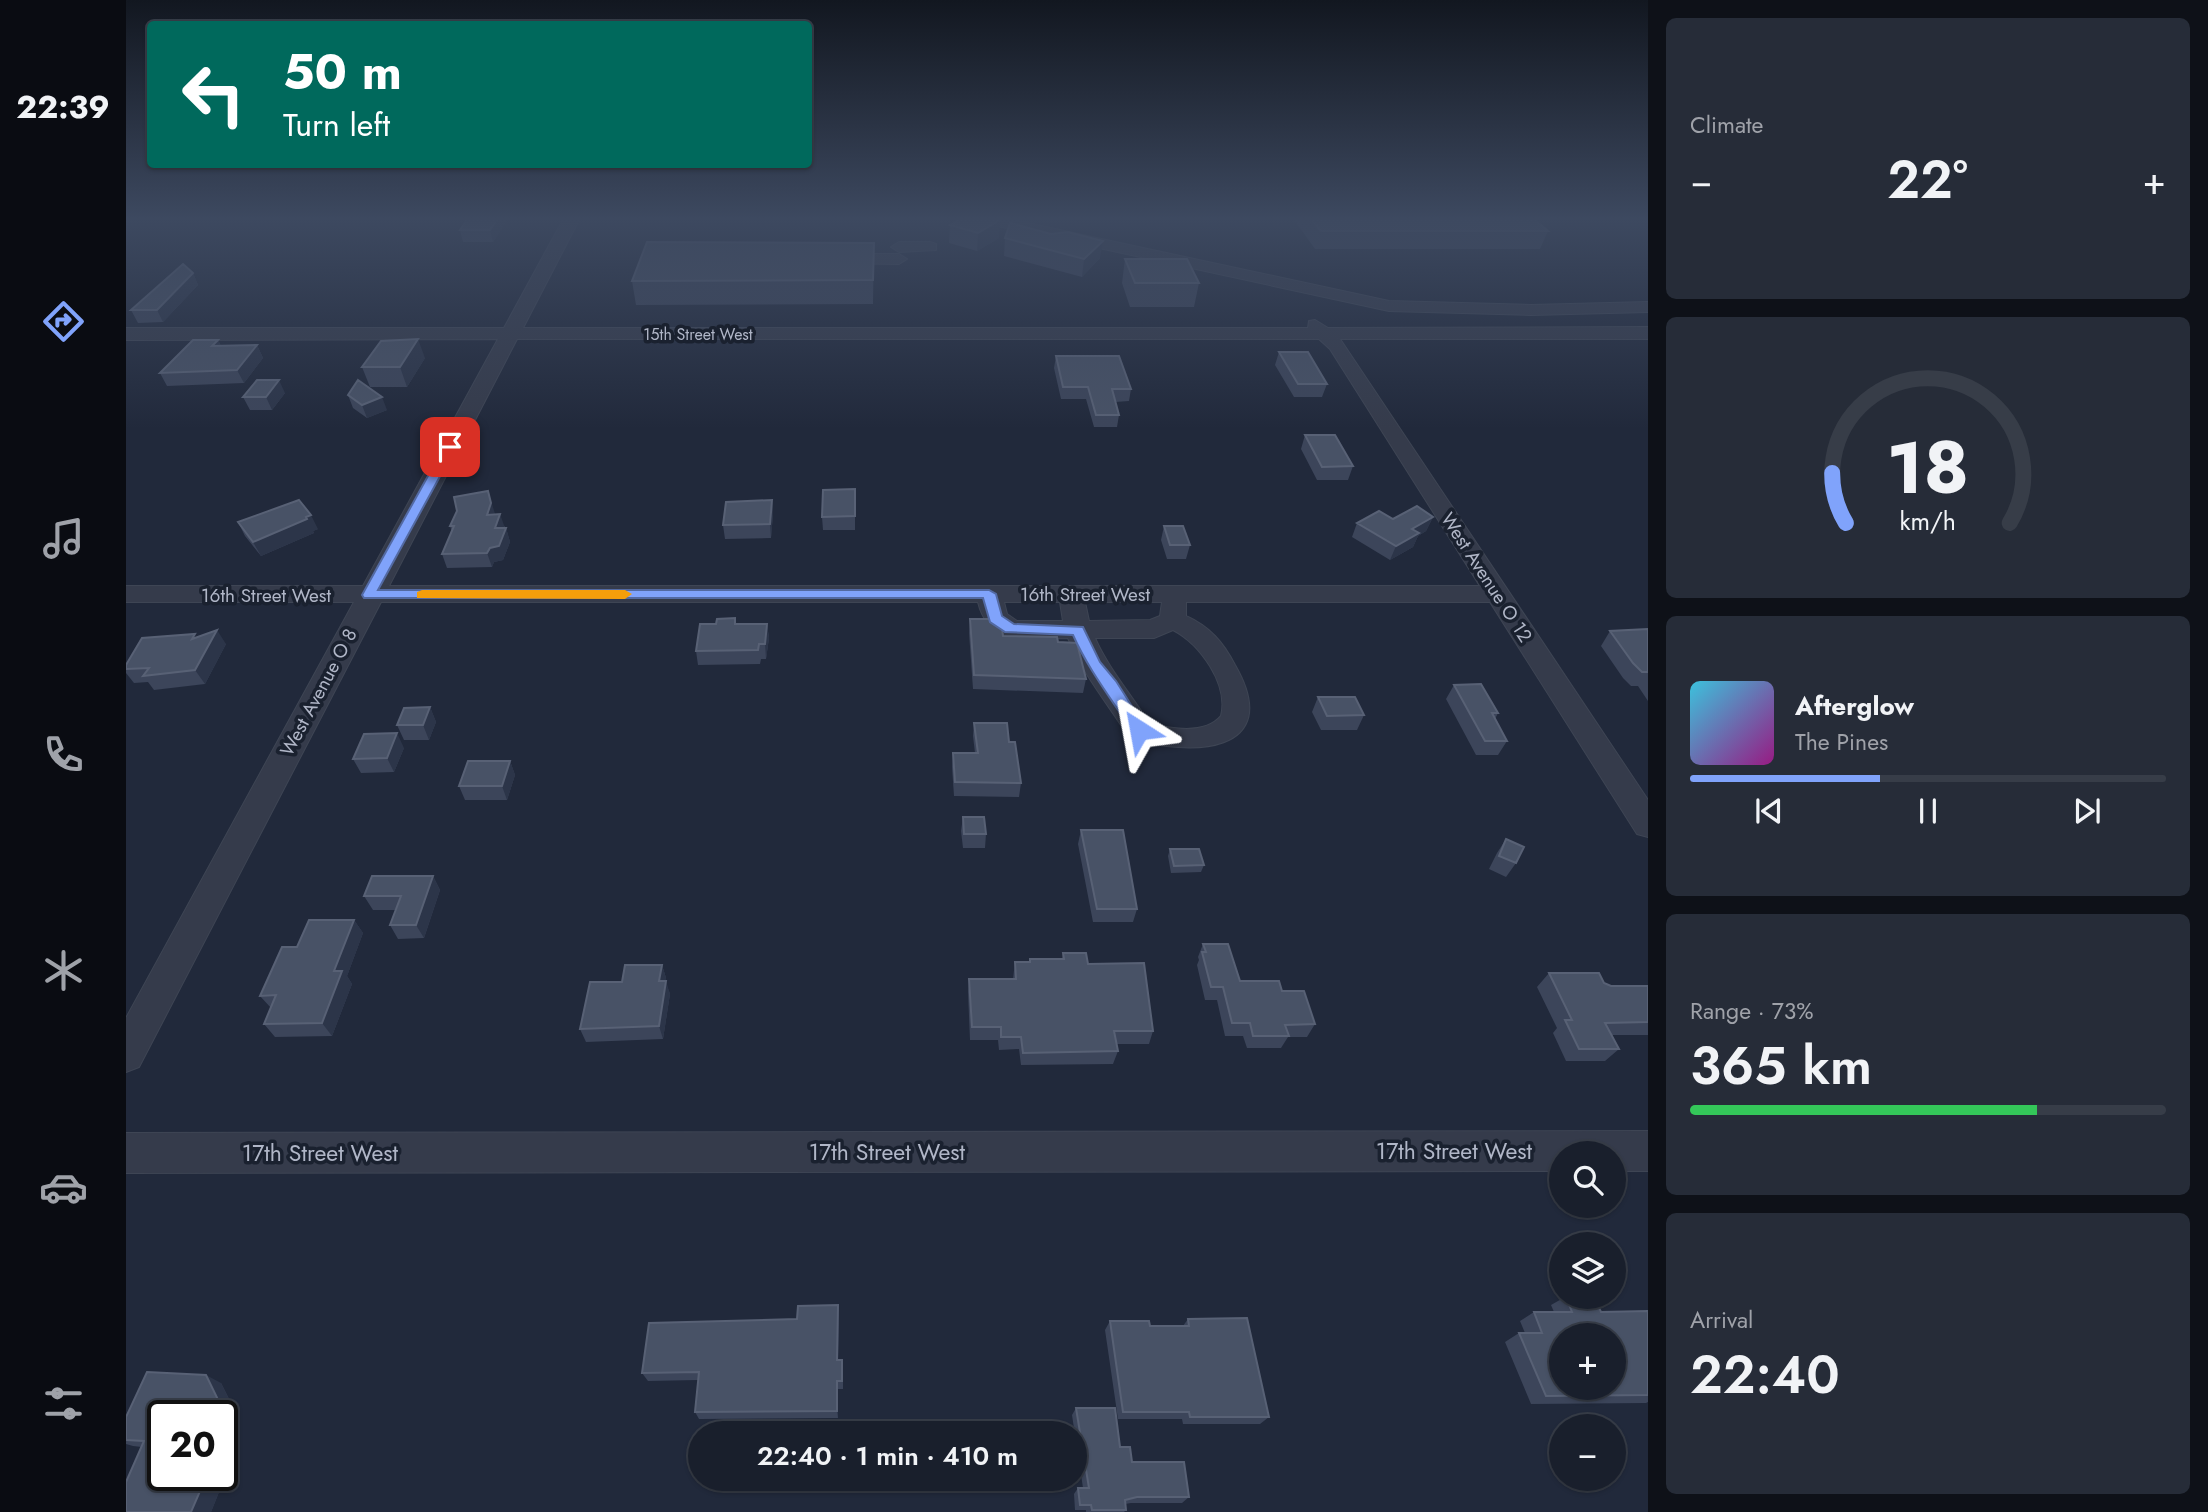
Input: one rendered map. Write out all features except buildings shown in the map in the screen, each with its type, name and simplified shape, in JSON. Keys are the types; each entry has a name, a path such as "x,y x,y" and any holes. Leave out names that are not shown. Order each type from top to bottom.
{"street":[{"name":"West Avenue O 8","path":"126,1055 369,595 536,289"},
{"name":"West Avenue O 12","path":"1291,289 1316,326 1337,346 1648,825"},
{"path":"1302,289 1413,309 1648,307"},
{"path":"1316,326 1315,309 1325,303 1353,299"},
{"name":"15th Street West","path":"126,334 512,334 1316,326 1648,333"},
{"name":"16th Street West","path":"126,594 1071,594 1172,607 1497,594"},
{"path":"989,594 995,618 1010,629 1078,630 1154,629 1172,607 1219,658 1228,678 1237,710 1234,720 1224,732 1164,738 1139,730 1111,685 1093,665 1078,630 1071,594"},
{"name":"17th Street West","path":"126,1153 1648,1151"}],"slow traffic":[{"path":"422,595 625,594"}],"route":[{"path":"450,447 369,595 989,594 995,618 1010,629 1078,630 1093,665 1111,685 1130,720 1139,730"}]}
